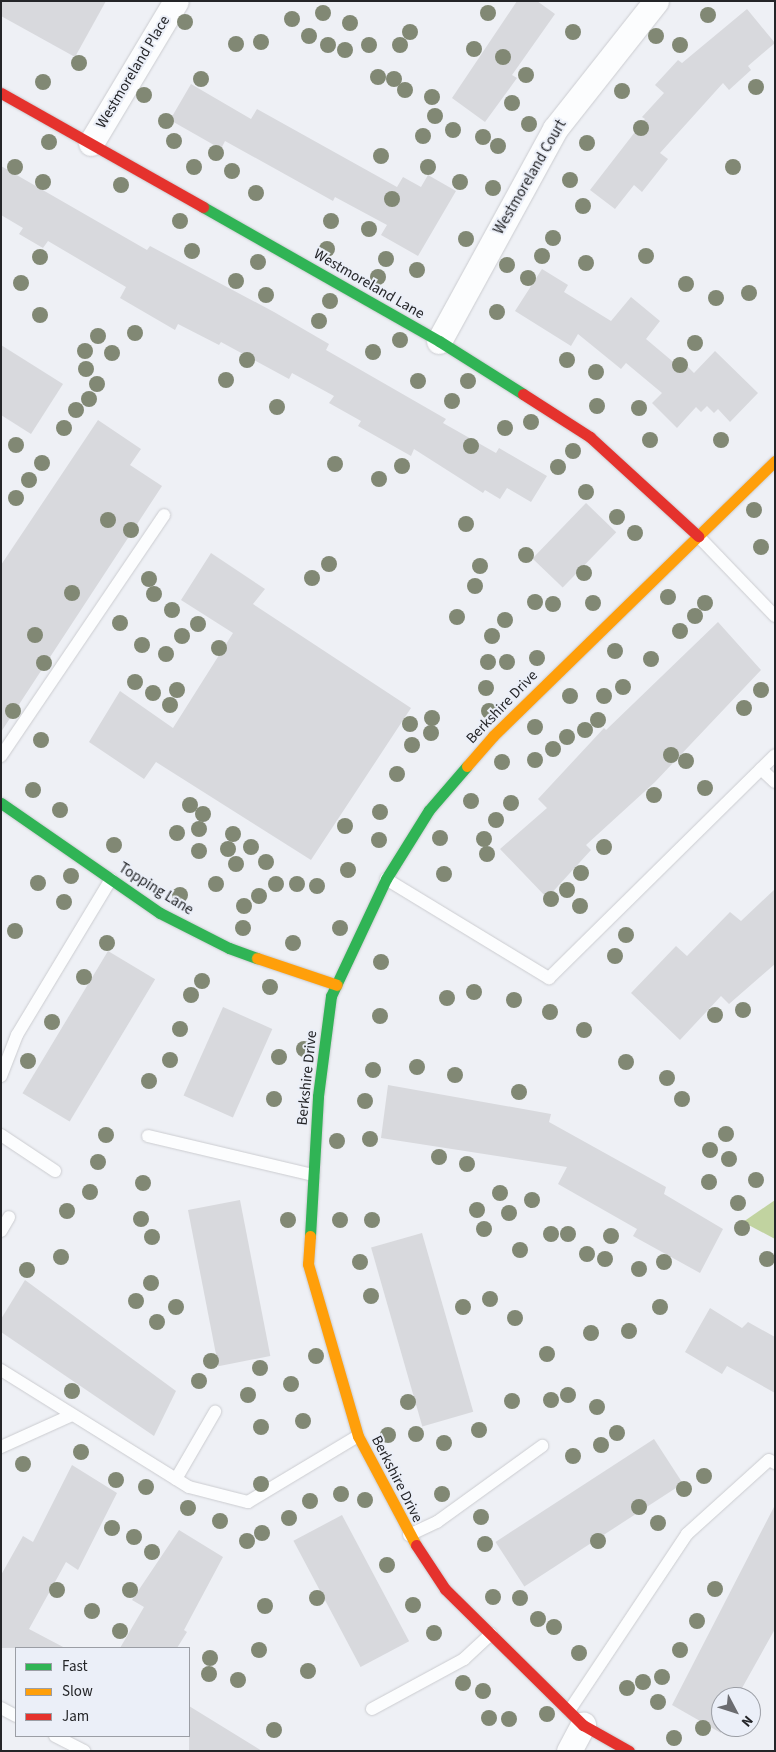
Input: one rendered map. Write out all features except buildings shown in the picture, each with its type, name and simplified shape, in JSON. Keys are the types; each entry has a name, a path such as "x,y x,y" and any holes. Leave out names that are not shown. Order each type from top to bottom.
{"street":[{"name":"Westmoreland Place","path":"91,143 176,1"},
{"name":"Westmoreland Court","path":"439,341 555,129 656,1"},
{"name":"Westmoreland Lane","path":"1,93 439,341 590,437 698,536"},
{"name":"Berkshire Drive","path":"629,1751 576,1718 445,1589 410,1535 358,1436 308,1264 318,1096 331,996 386,879 428,810 493,736 775,460"},
{"name":"Topping Lane","path":"1,803 160,913 229,948 337,985"},
{"path":"569,1751 576,1718"}],"lane":[{"path":"1,756 164,515"},
{"path":"698,536 775,616"},
{"path":"386,879 550,978 775,755"},
{"path":"761,769 775,782"},
{"path":"1,1076 17,1035 111,879"},
{"path":"1,1135 55,1171"},
{"path":"148,1136 314,1175"},
{"path":"1,1231 9,1217"},
{"path":"1,1370 70,1416 190,1487 248,1502 358,1436"},
{"path":"176,1479 215,1412"},
{"path":"1,1447 70,1416"},
{"path":"410,1535 437,1522 542,1446"},
{"path":"576,1718 686,1534 769,1460 775,1463"},
{"path":"372,1709 464,1659 491,1634"},
{"path":"1,1708 15,1715"},
{"path":"57,1737 84,1751"}],"green space":[{"path":"775,1200 775,1239 743,1222"}],"traffic: fast":[{"path":"203,207 439,341 523,394"},
{"path":"310,1236 318,1096 331,996 386,879 429,810 467,766"},
{"path":"1,803 160,913 229,948 257,958"}],"traffic: slow":[{"path":"467,766 493,736 775,461"},
{"path":"257,958 337,985"},
{"path":"310,1236 308,1264 358,1436 416,1545"}],"traffic: jam":[{"path":"1,93 203,207"},
{"path":"523,394 590,437 698,536"},
{"path":"416,1545 445,1589 583,1725 629,1751"}]}
